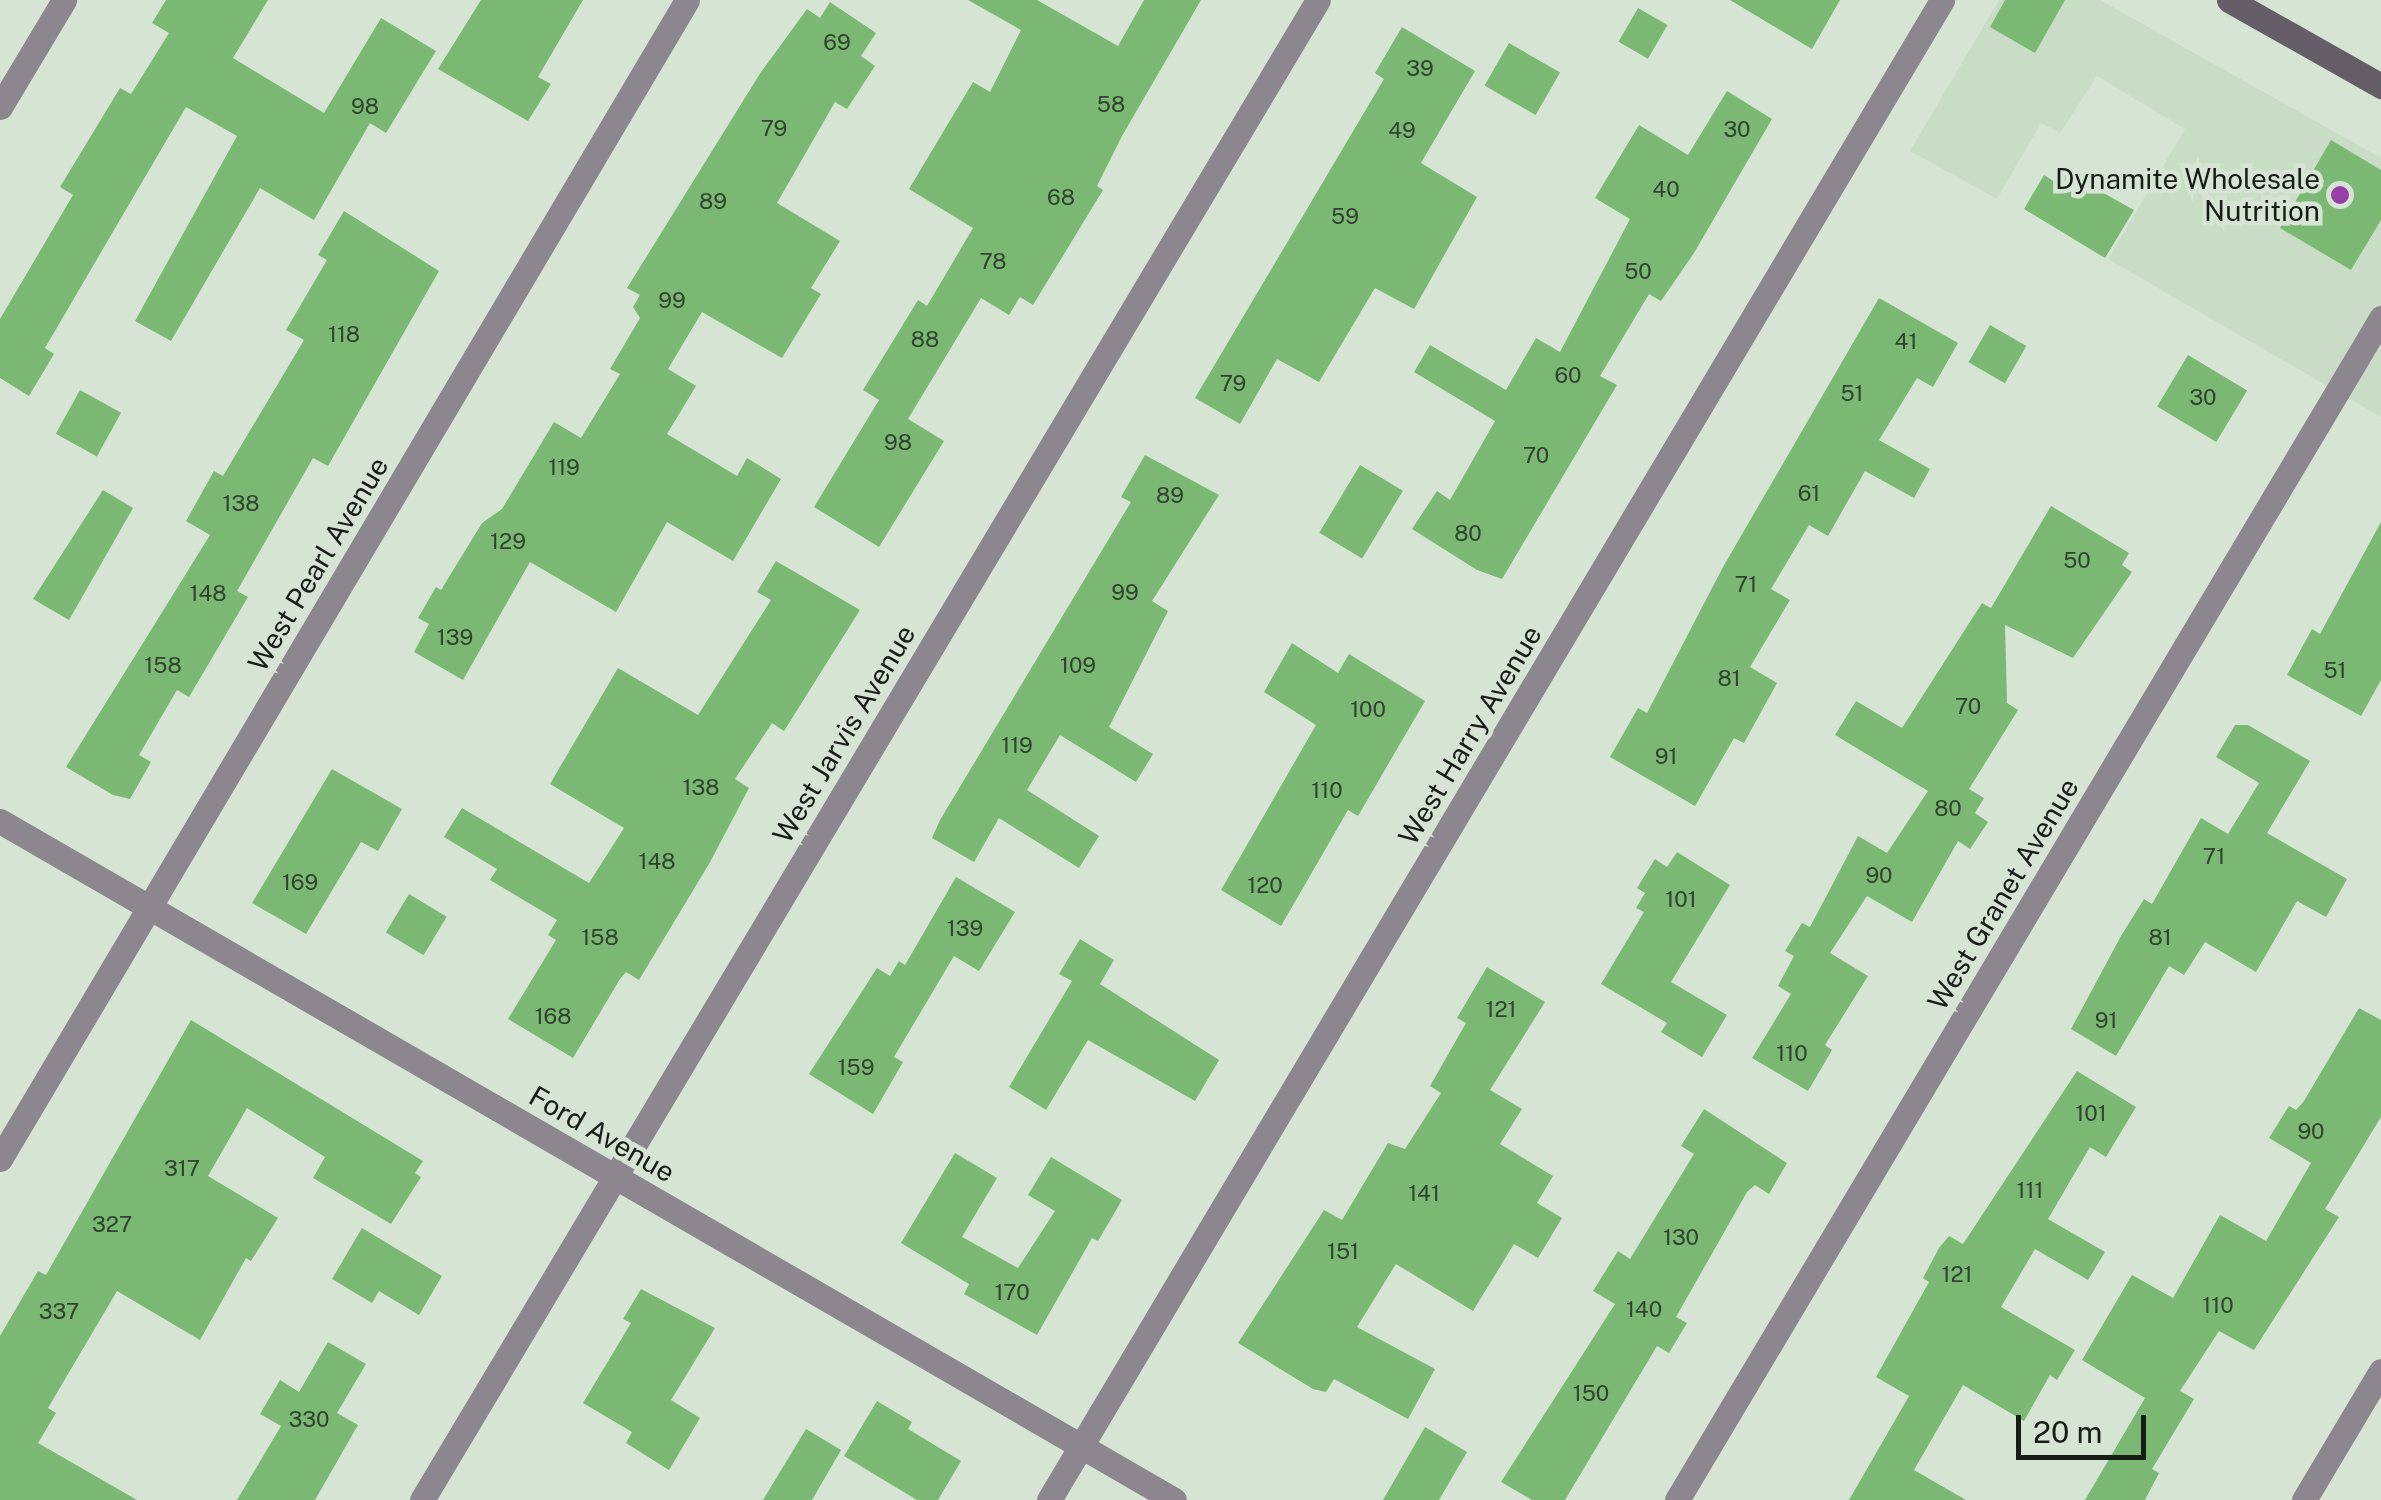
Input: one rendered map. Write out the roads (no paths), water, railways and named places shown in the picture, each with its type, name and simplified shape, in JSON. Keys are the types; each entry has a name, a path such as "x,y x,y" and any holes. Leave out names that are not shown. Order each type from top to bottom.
{"main road":[{"path":"2229,0 2381,86"}],"street":[{"path":"0,107 64,0"},
{"name":"West Pearl Avenue","path":"0,1159 687,0"},
{"name":"West Jarvis Avenue","path":"422,1500 1318,0"},
{"name":"West Harry Avenue","path":"1049,1500 1942,0"},
{"name":"West Granet Avenue","path":"1678,1500 2381,318"},
{"name":"Ford Avenue","path":"0,820 1174,1500"},
{"path":"2304,1500 2381,1371"}],"place":[{"name":"Dynamite Wholesale Nutrition","path":"2340,195"}]}
